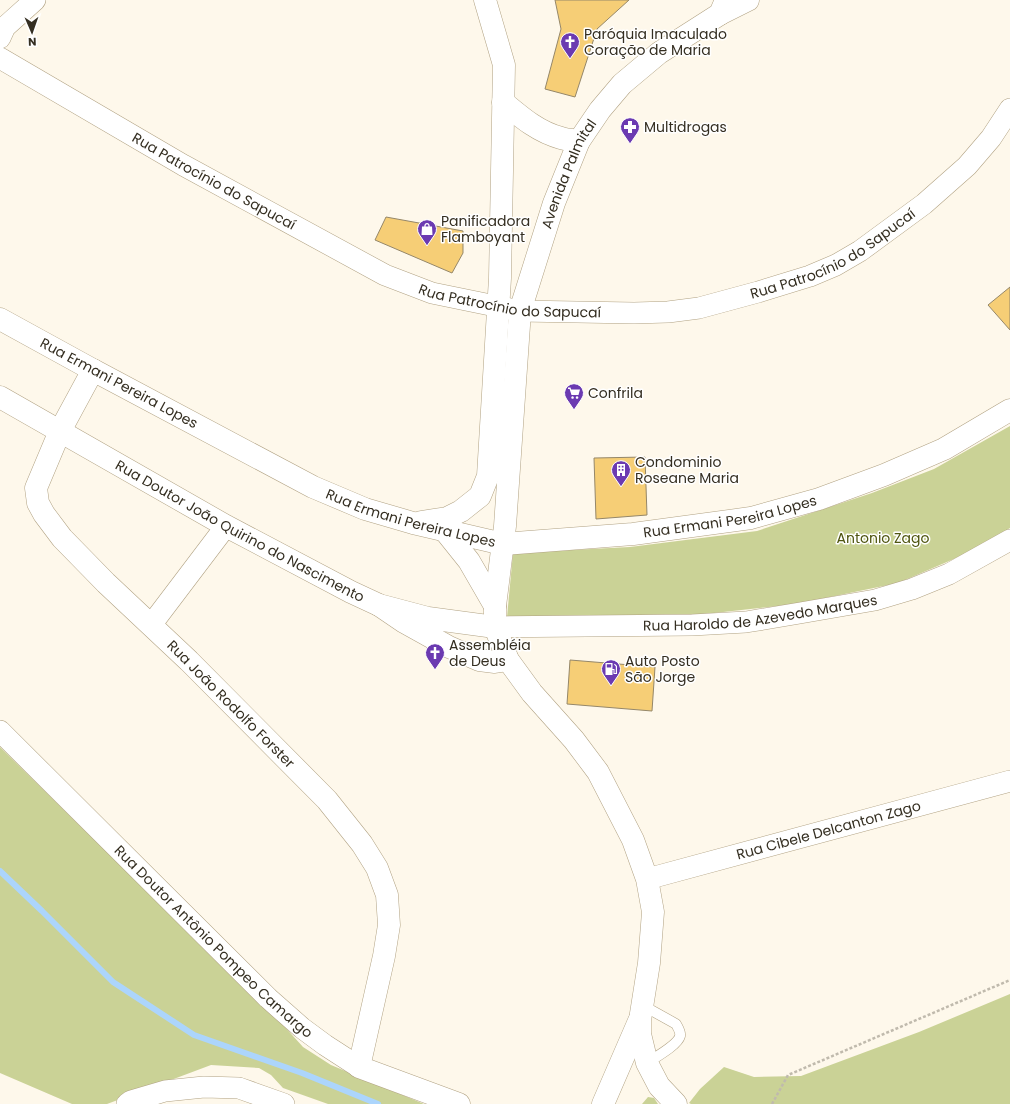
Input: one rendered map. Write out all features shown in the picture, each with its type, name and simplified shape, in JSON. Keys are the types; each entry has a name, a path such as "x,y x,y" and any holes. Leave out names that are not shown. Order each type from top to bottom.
{"main road":[{"path":"414,523 448,518 461,511 480,496 485,487 488,476 499,306 504,65 485,0"},
{"name":"Avenida Palmital","path":"508,660 496,627 495,606 503,544 520,311 554,203 580,141 600,110 622,84 660,53 723,7 748,0"},
{"path":"503,102 528,123 543,131 561,138 580,141"},
{"name":"Rua Ermani Pereira Lopes","path":"0,319 313,487 365,509 445,531 503,544 633,534 751,518 819,499 884,475 944,449 1010,410"},
{"name":"Rua João Rodolfo Forster","path":"93,370 60,431 36,488 38,503 44,514 62,538 106,583 152,625 327,800 362,844 377,868 387,895 389,925 384,956 359,1067"},
{"name":"Rua Doutor João Quirino do Nascimento","path":"0,397 226,526 351,592 379,605 428,618 496,627"},
{"path":"445,531 469,561 495,606"},
{"path":"379,605 410,625 450,647 479,660 494,662 508,660 532,693 574,740 598,772 633,840 647,879 653,912 649,963 641,1012 640,1034 647,1063 659,1086 676,1104"},
{"path":"603,1104 641,1012"},
{"name":"Rua Doutor Antônio Pompeo Camargo","path":"359,1067 459,1104"}],"street":[{"path":"2,28 35,0"},
{"name":"Rua Patrocínio do Sapucaí","path":"0,58 183,165 385,275 432,293 520,311 634,313 668,312 699,308 810,276 836,265 860,251 924,204 972,160 991,138 1010,109"},
{"path":"152,625 226,526"},
{"name":"Rua Haroldo de Azevedo Marques","path":"496,627 692,625 746,622 800,613 875,600 912,590 949,574 1010,540"},
{"name":"Rua Doutor Antônio Pompeo Camargo","path":"0,731 268,998 325,1046 359,1067"},
{"name":"Rua Cibele Delcanton Zago","path":"647,879 1010,781"},
{"path":"127,1104 131,1101 165,1091 204,1087 238,1088 284,1104"}],"lane":[{"path":"641,1012 676,1024 680,1030 680,1036 677,1042 647,1063"}],"path":[{"path":"772,1104 788,1075 1010,980"}],"green space":[{"name":"Antonio Zago","path":"1010,426 1010,528 970,552 898,583 796,604 705,614 507,617 513,553 630,547 757,531 872,493 934,469"},
{"path":"0,747 284,1026 303,1047 331,1065 424,1104 328,1104 283,1088 271,1075 259,1068 211,1065 107,1104 72,1104 0,1073"},
{"path":"1010,994 1010,1104 689,1103 700,1089 724,1067 754,1077 801,1076 919,1032"},
{"path":"648,1097 654,1098 658,1104 642,1104"}],"building":[{"name":"Paróquia Imaculado Coração de Maria","path":"555,0 629,0 597,29 575,97 545,89 561,29"},
{"name":"Panificadora Flamboyant","path":"386,217 463,231 463,253 452,273 375,240"},
{"path":"1010,287 1010,330 988,305"},
{"name":"Condominio Roseane Maria","path":"645,457 647,515 596,519 594,458"},
{"name":"Auto Posto São Jorge","path":"570,660 655,667 652,711 567,704"}],"waterway":[{"path":"0,871 113,982 194,1035 302,1073 378,1104"}],"place":[{"name":"Paróquia Imaculado Coração de Maria","path":"570,59"},
{"name":"Multidrogas","path":"630,144"},
{"name":"Panificadora Flamboyant","path":"427,246"},
{"name":"Confrila","path":"574,410"},
{"name":"Condominio Roseane Maria","path":"621,487"},
{"name":"Assembléia de Deus","path":"435,670"},
{"name":"Auto Posto São Jorge","path":"611,686"}]}
